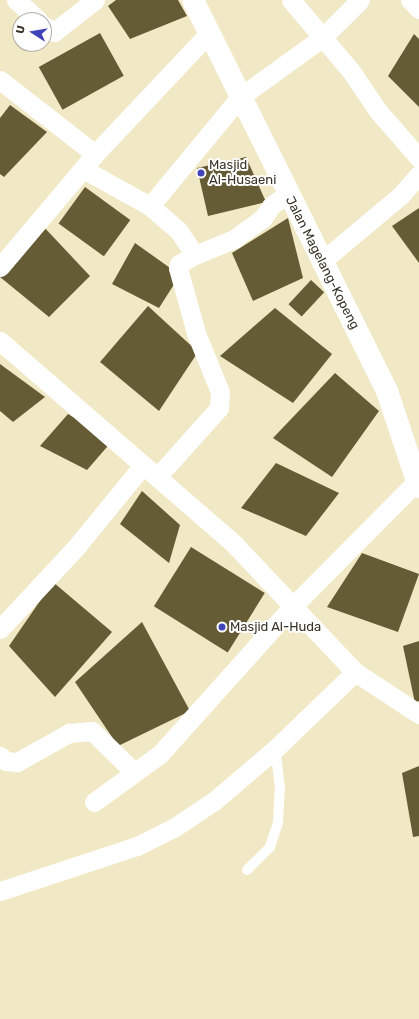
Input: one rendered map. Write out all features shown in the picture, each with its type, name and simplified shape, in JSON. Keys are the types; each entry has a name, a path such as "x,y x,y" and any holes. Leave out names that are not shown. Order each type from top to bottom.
{"main road":[{"name":"Jalan Magelang-Kopeng","path":"193,0 287,194 387,391 418,482"}],"street":[{"path":"16,0 29,12"},
{"path":"52,31 54,32 95,0"},
{"path":"290,0 351,71 378,111 419,158"},
{"path":"150,206 240,97 323,37 360,0"},
{"path":"410,0 419,9"},
{"path":"0,267 95,154 209,33"},
{"path":"0,80 95,154"},
{"path":"82,169 150,206 178,230 195,255"},
{"path":"322,262 401,195 419,174"},
{"path":"0,629 77,546 151,471 219,408 220,392 196,333 178,268 179,264 195,255 234,240 263,218 271,206 287,194"},
{"path":"0,341 234,544 355,672 419,714"},
{"path":"94,802 160,754 292,607 418,482"},
{"path":"0,891 136,846 175,827 214,801 276,749 355,672"},
{"path":"0,756 6,761 17,762 69,733 92,731 134,772"}],"lane":[{"path":"247,870 270,847 278,823 280,788 276,749"}],"building":[{"path":"116,0 178,0 187,16 130,39 108,6"},
{"path":"100,33 124,76 63,110 39,67"},
{"path":"414,34 419,39 419,107 388,76"},
{"path":"10,105 47,132 4,177 0,174 0,118"},
{"path":"246,157 266,202 208,216 197,168"},
{"path":"85,187 130,220 104,256 59,223"},
{"path":"419,208 419,263 392,226"},
{"path":"288,218 303,278 253,301 232,253"},
{"path":"42,225 90,276 49,317 0,277 0,272"},
{"path":"135,243 180,275 159,308 112,284"},
{"path":"311,280 324,292 302,316 288,304"},
{"path":"148,306 198,352 159,411 100,362"},
{"path":"275,308 332,354 293,403 220,356"},
{"path":"0,364 45,397 13,422 0,411"},
{"path":"335,373 379,411 332,477 273,438"},
{"path":"68,414 113,440 87,470 40,446"},
{"path":"276,463 339,493 306,536 241,508"},
{"path":"142,491 180,525 169,563 120,524"},
{"path":"191,547 265,593 228,652 154,606"},
{"path":"362,553 419,574 398,632 327,607"},
{"path":"53,582 112,632 55,697 9,646"},
{"path":"142,622 190,711 118,746 75,682"},
{"path":"419,641 419,701 415,703 403,646"},
{"path":"419,766 419,836 413,837 402,773"}],"place":[{"name":"Masjid Al-Husaeni","path":"201,173"},
{"name":"Masjid Al-Huda","path":"222,627"}]}
